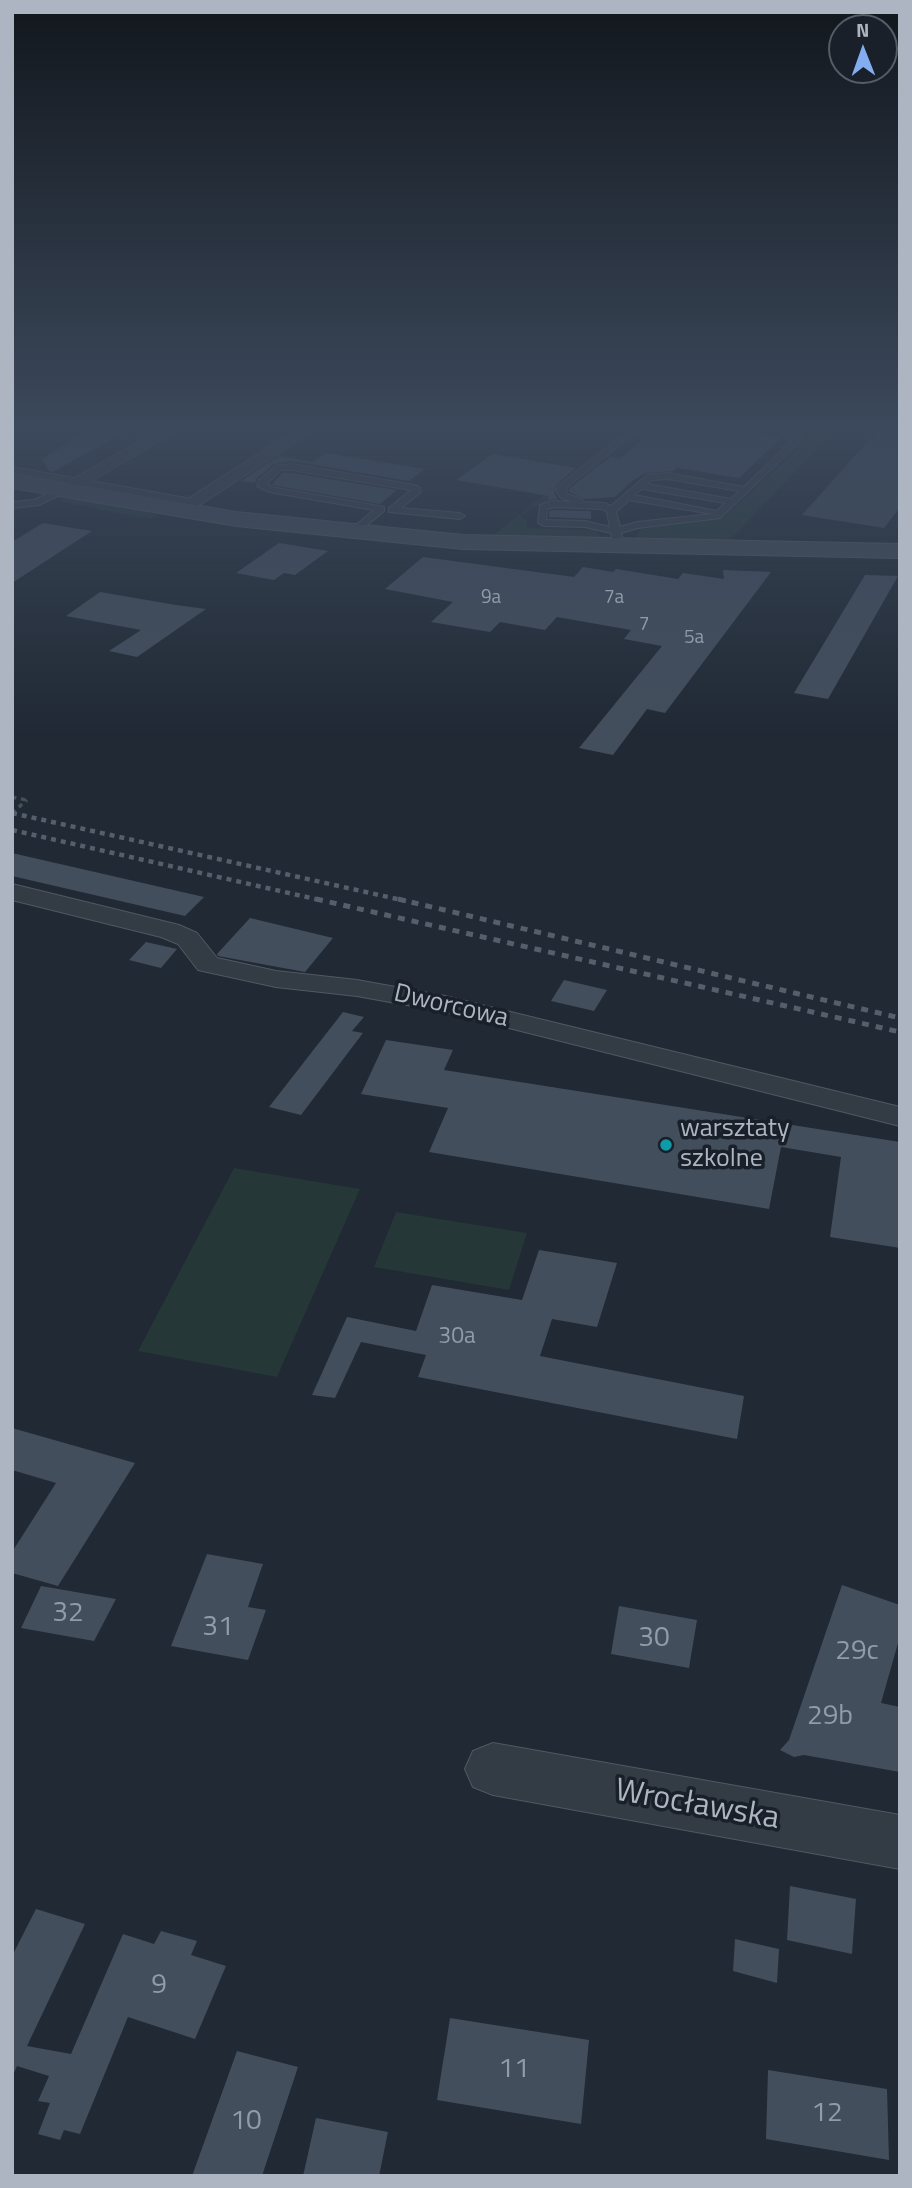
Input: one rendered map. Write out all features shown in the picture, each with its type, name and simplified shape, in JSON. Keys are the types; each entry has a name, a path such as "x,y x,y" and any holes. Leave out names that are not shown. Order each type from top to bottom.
{"main road":[{"path":"353,533 463,542 617,538 900,551"}],"street":[{"name":"Dworcowa","path":"12,892 170,931 188,939 198,955 208,964 276,979 357,988 445,1004 900,1117"},
{"name":"Wrocławska","path":"493,1769 900,1842"}],"lane":[{"path":"609,533 617,538"},
{"path":"616,533 617,538"},
{"path":"617,538 625,533"}],"path":[{"path":"12,797 27,800 12,813"}],"shaded area":[{"path":"496,533 598,533 602,537 491,537"},
{"path":"638,533 736,533 726,544 640,539 636,536"},
{"path":"234,1168 360,1189 277,1377 138,1351"},
{"path":"396,1212 527,1233 509,1290 374,1267"}],"building":[{"path":"27,533 89,533 12,583 12,542"},
{"path":"279,543 328,551 295,575 284,573 274,580 236,573"},
{"path":"423,557 574,577 583,567 613,572 616,569 678,579 683,573 724,579 723,570 771,572 665,713 647,709 613,755 579,748 662,646 624,639 631,630 557,617 545,630 500,622 490,632 431,622 453,602 385,589"},
{"path":"865,575 898,576 828,699 794,693"},
{"path":"100,592 206,609 137,657 109,651 141,630 66,616"},
{"path":"12,853 204,897 185,916 12,876"},
{"path":"250,918 333,938 305,972 218,956"},
{"path":"146,942 177,949 161,968 129,960"},
{"path":"564,980 607,990 594,1011 551,1001"},
{"path":"343,1012 364,1017 352,1031 363,1033 301,1115 269,1107"},
{"name":"warsztaty szkolne","path":"386,1040 453,1050 444,1070 900,1142 900,1248 830,1237 841,1157 781,1147 769,1209 429,1152 448,1108 361,1094"},
{"path":"539,1250 617,1263 597,1327 552,1319 540,1356 744,1396 737,1439 418,1377 426,1355 361,1342 335,1398 312,1395 347,1317 416,1331 432,1285 522,1300"},
{"path":"12,1428 135,1463 58,1586 12,1573 12,1552 56,1483 12,1470"},
{"path":"207,1554 263,1564 248,1607 266,1610 248,1660 171,1646"},
{"path":"842,1585 900,1605 900,1636 881,1703 900,1707 900,1772 804,1755 794,1757 780,1750 789,1740"},
{"path":"41,1586 116,1599 94,1641 21,1628"},
{"path":"619,1606 697,1620 689,1668 611,1654"},
{"path":"790,1886 856,1899 852,1954 787,1940"},
{"path":"36,1909 85,1924 27,2046 71,2054 123,1934 154,1944 161,1931 197,1941 191,1955 226,1966 195,2039 128,2017 80,2134 64,2130 60,2140 38,2134 50,2103 38,2101 49,2076 17,2066 12,2077 12,1956"},
{"path":"735,1939 779,1949 777,1983 733,1971"},
{"path":"450,2018 589,2040 581,2124 437,2100"},
{"path":"237,2051 298,2067 262,2176 192,2176"},
{"path":"768,2070 887,2089 889,2160 766,2139"},
{"path":"316,2118 388,2132 379,2176 303,2176"}],"railway":[{"path":"12,813 406,901"},
{"path":"12,830 324,901"},
{"path":"316,899 900,1032"},
{"path":"398,899 900,1018"}],"place":[{"name":"warsztaty szkolne","path":"666,1145"}]}
